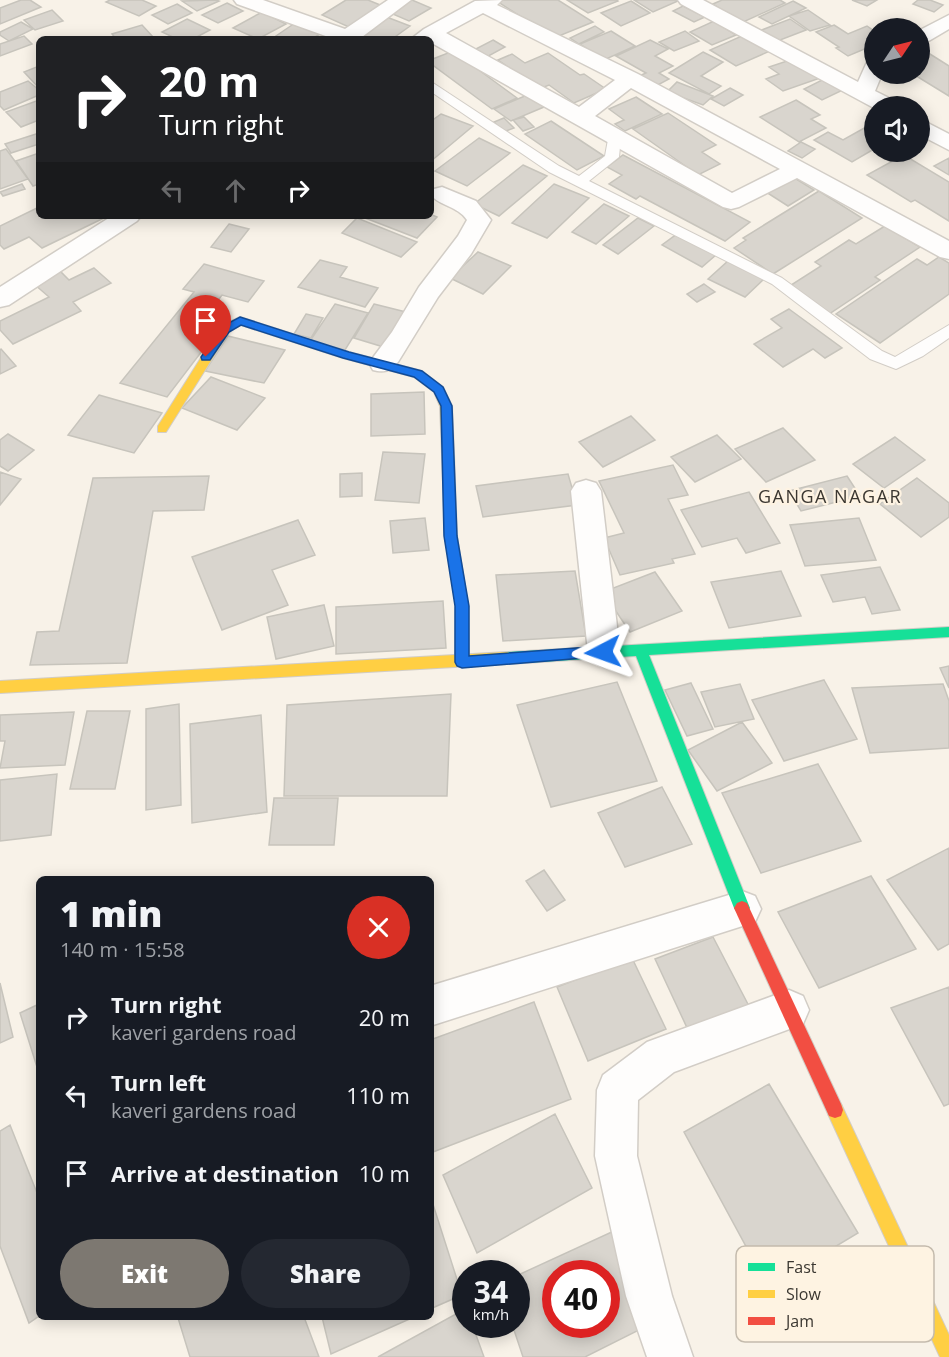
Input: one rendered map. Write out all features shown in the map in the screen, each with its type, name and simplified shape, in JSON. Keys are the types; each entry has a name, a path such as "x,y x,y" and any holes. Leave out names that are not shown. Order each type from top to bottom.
{"street":[{"path":"244,0 345,36"},
{"path":"354,36 400,0"},
{"path":"688,0 869,96"},
{"path":"426,36 487,2 949,251"},
{"path":"930,32 949,21"},
{"path":"434,40 731,202 798,169"},
{"path":"579,118 630,79"},
{"path":"864,93 867,84"},
{"path":"930,132 949,143"},
{"path":"382,363 394,350 430,291 473,234 479,220 474,210 462,201 442,194"},
{"path":"0,299 124,219"},
{"path":"162,429 197,370 225,329 240,321 347,355 418,374 439,390 446,406 450,536 462,606 462,662"},
{"path":"586,491 603,652"},
{"path":"0,687 949,632"},
{"path":"640,650 742,909 898,1246"},
{"path":"434,1005 742,909"},
{"path":"670,1357 649,1296 616,1156 618,1090 661,1056 789,1010"},
{"path":"934,1324 949,1356"}],"lane":[{"path":"434,88 554,169 777,281 876,355 896,363 949,330"},
{"path":"580,182 612,157 614,137"}],"building":[{"path":"21,0 30,0 41,7 0,24 0,8"},
{"path":"142,0 156,6 139,16 106,2"},
{"path":"346,0 368,0 385,7 351,28 322,15"},
{"path":"408,0 431,8 409,21 388,12"},
{"path":"495,0 558,0 593,22 554,38"},
{"path":"567,0 617,0 618,1 588,13"},
{"path":"634,0 680,0 653,12"},
{"path":"722,0 780,0 785,3 741,23 713,4"},
{"path":"852,0 877,0 867,6"},
{"path":"918,0 930,0 943,5 934,12 913,4"},
{"path":"182,1 219,1 197,11"},
{"path":"631,1 650,13 621,26 601,13"},
{"path":"793,1 806,8 772,24 759,17"},
{"path":"227,3 243,11 218,23 202,15"},
{"path":"177,4 192,13 168,24 152,15"},
{"path":"683,6 705,17 694,22 673,11"},
{"path":"52,10 63,21 35,30 24,20"},
{"path":"808,10 830,25 810,31 789,16"},
{"path":"262,12 286,24 264,36 251,36 233,28"},
{"path":"384,16 410,26 396,36 357,36"},
{"path":"187,19 210,30 199,36 171,36 162,32"},
{"path":"790,19 806,30 775,42 759,31"},
{"path":"714,21 736,35 712,45 690,32"},
{"path":"21,22 33,29 9,41 0,35 0,32"},
{"path":"295,23 320,34 317,36 276,36"},
{"path":"142,25 152,36 114,36 112,34"},
{"path":"834,25 848,34 864,27 864,49 848,56 816,32"},
{"path":"595,26 604,32 579,44 570,38"},
{"path":"611,31 635,46 604,60 580,44"},
{"path":"685,31 699,41 674,51 659,42"},
{"path":"744,35 770,51 736,66 710,50"},
{"path":"24,36 32,44 0,56 0,44"},
{"path":"493,40 505,47 483,59 470,52"},
{"path":"650,40 668,49 655,56 673,66 659,73 669,79 656,86 639,76 646,73 616,56"},
{"path":"453,51 517,98 492,109 434,66 434,58"},
{"path":"703,52 723,62 701,76 721,86 709,94 669,73"},
{"path":"548,53 580,75 584,74 606,89 574,103 549,85 539,89 498,60 512,54 525,63"},
{"path":"930,54 949,66 949,96 929,84"},
{"path":"793,59 820,78 783,91 766,79 779,74 769,67"},
{"path":"36,67 36,85 24,72"},
{"path":"828,77 847,88 822,100 804,89"},
{"path":"28,81 36,88 36,96 4,110 0,106 0,92"},
{"path":"677,82 713,96 703,105 667,92"},
{"path":"730,88 743,95 724,106 711,99"},
{"path":"527,95 544,107 511,121 494,109"},
{"path":"636,97 662,114 625,131 615,124 624,120 609,109"},
{"path":"796,100 820,115 811,119 826,128 799,142 760,117"},
{"path":"36,101 36,121 21,127 6,112"},
{"path":"668,113 716,145 702,152 720,164 698,175 633,129"},
{"path":"441,114 473,126 434,159 434,119"},
{"path":"524,117 534,127 523,131 513,120"},
{"path":"504,118 514,128 503,132 494,122"},
{"path":"551,121 604,156 577,170 525,134"},
{"path":"864,128 864,155 852,162 814,140 828,132 843,140"},
{"path":"36,134 36,145 11,153 5,144"},
{"path":"479,138 510,153 467,186 435,171"},
{"path":"801,142 815,149 802,158 788,151"},
{"path":"6,149 28,179 0,189 0,151"},
{"path":"36,154 36,185 33,186 16,161"},
{"path":"623,155 750,222 725,241 640,196 636,199 609,184 622,175 607,167"},
{"path":"949,158 949,175 934,166"},
{"path":"891,162 916,162 949,182 949,221 915,200 911,202 867,175"},
{"path":"523,165 547,176 499,216 474,204"},
{"path":"793,177 814,190 788,206 766,192"},
{"path":"22,184 25,189 3,196 0,192"},
{"path":"554,184 589,198 547,238 512,223"},
{"path":"819,191 862,218 773,274 734,248 746,240 743,238"},
{"path":"604,204 629,216 596,244 572,232"},
{"path":"36,208 36,219 102,219 42,248 29,237 4,249 0,245 0,226"},
{"path":"434,216 437,217 417,238 368,219 434,219"},
{"path":"638,218 654,226 618,254 603,245"},
{"path":"356,219 360,219 417,242 401,257 342,233"},
{"path":"229,224 249,229 231,252 211,247"},
{"path":"885,226 920,247 875,277 880,280 829,314 788,287 821,266 815,262 849,240 856,244"},
{"path":"677,234 716,255 702,267 662,245"},
{"path":"478,252 511,266 483,294 450,278"},
{"path":"939,257 949,263 949,294 880,343 836,314 917,259 927,265"},
{"path":"320,260 347,267 340,277 378,288 365,307 298,287"},
{"path":"728,261 764,279 745,297 708,279"},
{"path":"204,264 264,281 248,302 222,295 196,329 215,334 167,397 120,383 194,292 183,289"},
{"path":"94,268 111,283 73,302 81,311 13,344 0,330 0,321 49,297 34,284 60,271 69,280"},
{"path":"704,284 715,292 697,302 687,294"},
{"path":"335,304 368,313 345,350 310,341"},
{"path":"374,304 410,313 387,348 354,338"},
{"path":"789,309 842,348 825,358 813,349 783,367 754,344 782,328 771,319"},
{"path":"306,314 323,318 311,338 294,334"},
{"path":"228,336 285,350 264,383 205,371"},
{"path":"0,350 16,366 0,374"},
{"path":"211,377 265,398 237,430 182,408"},
{"path":"424,392 425,434 371,436 371,394"},
{"path":"99,395 162,413 134,453 68,435"},
{"path":"631,416 655,440 603,467 579,442"},
{"path":"783,428 815,460 766,482 735,449"},
{"path":"8,434 34,450 8,471 0,466 0,440"},
{"path":"717,435 741,459 695,482 671,457"},
{"path":"895,437 925,460 884,488 853,464"},
{"path":"383,452 425,454 419,503 375,500"},
{"path":"673,465 688,495 668,499 695,554 672,559 674,563 620,575 604,538 624,533 599,481"},
{"path":"0,472 21,479 0,505"},
{"path":"362,473 362,496 340,497 340,474"},
{"path":"568,474 577,505 483,517 476,486"},
{"path":"209,476 204,510 153,511 127,663 30,665 37,632 59,631 93,478"},
{"path":"847,476 860,496 801,511 789,491"},
{"path":"917,478 949,503 949,517 921,537 880,504"},
{"path":"749,492 780,543 746,553 737,538 702,547 681,510"},
{"path":"425,518 429,550 393,553 390,521"},
{"path":"859,518 876,560 805,566 790,525"},
{"path":"298,520 315,555 272,570 288,605 222,630 192,557"},
{"path":"880,567 900,610 872,614 865,597 833,602 821,575"},
{"path":"575,571 586,636 503,641 496,575"},
{"path":"781,571 801,616 729,628 711,582"},
{"path":"655,572 682,611 630,632 603,592"},
{"path":"443,601 446,648 336,654 336,607"},
{"path":"324,605 334,646 276,659 267,617"},
{"path":"949,666 949,688 940,668"},
{"path":"824,680 857,739 784,761 752,700"},
{"path":"617,682 657,781 551,807 517,705"},
{"path":"691,683 713,729 687,736 665,690"},
{"path":"740,684 754,719 715,727 701,692"},
{"path":"943,684 949,701 949,748 870,753 852,688"},
{"path":"451,694 447,796 284,796 287,705"},
{"path":"179,704 181,805 146,810 146,709"},
{"path":"87,711 130,711 115,789 70,789"},
{"path":"74,712 65,765 0,768 5,741 0,741 0,715"},
{"path":"261,715 267,812 192,823 190,724"},
{"path":"742,722 772,763 717,791 688,750"},
{"path":"818,764 861,841 761,873 722,793"},
{"path":"57,774 51,835 0,841 0,780"},
{"path":"662,787 692,844 625,867 598,813"},
{"path":"274,798 338,798 334,845 269,845"},
{"path":"949,848 949,944 938,950 887,880"},
{"path":"544,870 565,900 547,911 526,881"},
{"path":"871,876 916,949 819,988 778,912"},
{"path":"713,937 750,1008 689,1032 655,959"},
{"path":"632,958 666,1029 588,1061 557,987"},
{"path":"0,983 13,1037 0,1043"},
{"path":"949,987 949,1104 944,1106 891,1008"},
{"path":"534,1002 571,1099 434,1152 434,1039"},
{"path":"36,1005 36,1064 20,1013"},
{"path":"769,1084 858,1233 836,1246 746,1246 684,1132"},
{"path":"555,1114 592,1188 477,1253 443,1175"},
{"path":"10,1125 36,1190 36,1318 29,1323 0,1246 0,1131"},
{"path":"434,1208 452,1264 452,1299 434,1307"},
{"path":"616,1230 655,1322 585,1357 523,1357 517,1338 530,1338 530,1270 542,1264 542,1338 620,1338 620,1260 551,1260"},
{"path":"452,1316 452,1338 477,1338 484,1357 378,1357"},
{"path":"179,1320 305,1320 319,1357 190,1357"},
{"path":"323,1320 407,1320 331,1354"}],"traffic: fast":[{"path":"448,454 451,536 462,606 462,662"},
{"path":"507,658 949,632"},
{"path":"640,650 742,908"}],"traffic: slow":[{"path":"162,429 225,329 240,321 347,355 418,374 439,390 446,406 448,454"},
{"path":"0,687 507,658"},
{"path":"835,1110 898,1246"},
{"path":"934,1324 949,1356"}],"traffic: jam":[{"path":"742,908 835,1110"}],"district":[{"name":"GANGA NAGAR","path":"830,497"}],"route":[{"path":"206,357 225,329 240,321 347,355 418,374 439,390 446,406 450,536 462,606 462,662 603,652"}]}
